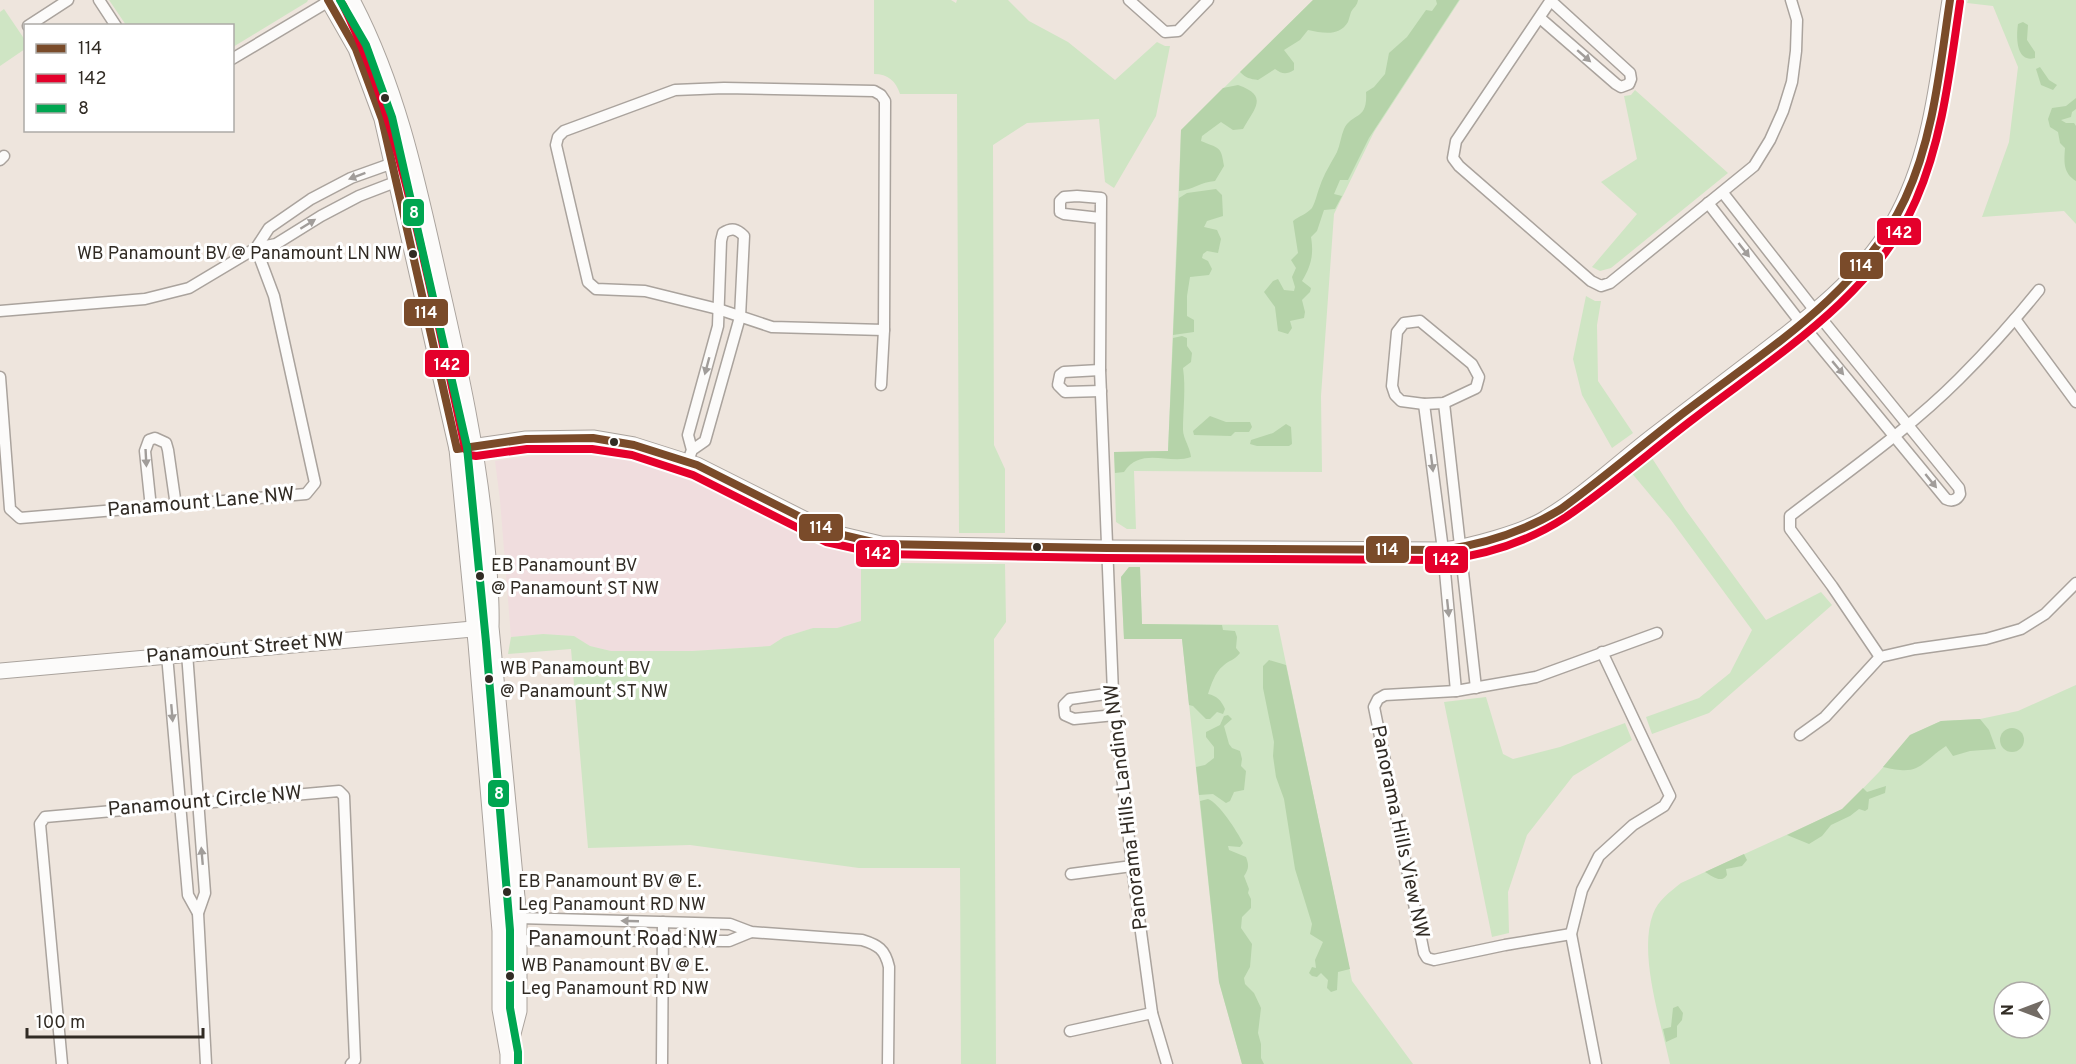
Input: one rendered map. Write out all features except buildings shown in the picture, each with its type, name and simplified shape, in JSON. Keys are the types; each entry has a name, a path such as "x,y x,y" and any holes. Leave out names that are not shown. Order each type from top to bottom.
{"street":[{"path":"31,24 69,0"},
{"path":"99,0 115,24"},
{"path":"234,57 329,0 356,49 382,119 398,181 457,450 500,932 500,1009 508,1059"},
{"path":"352,0 369,31 388,79 413,166 455,346 475,446 492,598 491,627 519,918 519,1011 508,1059"},
{"path":"1129,0 1165,32 1178,31 1208,0"},
{"path":"1539,18 1616,84 1624,87 1629,84 1630,73 1551,0 1456,141 1453,158 1459,166 1595,285 1601,286 1610,283 1754,166 1770,140 1783,111 1792,82 1797,20 1791,0"},
{"path":"457,450 526,439 592,438 690,455 830,532 881,544 1107,548 1443,550 1461,548 1544,520 1597,482 1632,452 1816,312 1862,265 1893,224 1917,173 1936,92 1950,0"},
{"path":"881,385 884,330 885,101 881,94 874,91 724,88 675,90 564,131 558,137 556,145 588,282 596,289 645,291 718,309 772,327 884,330"},
{"path":"256,248 269,228 311,200 351,178 393,163 413,166"},
{"path":"0,311 145,299 189,288 256,248 276,244 358,196 398,181 413,166"},
{"path":"1708,203 1801,323 1946,499 1951,501 1957,499 1960,494 1959,488 1909,423 1816,312 1723,192"},
{"name":"Panorama Hills Landing NW","path":"1100,218 1100,370 1113,693 1132,866 1152,1013 1167,1064"},
{"path":"730,228 738,230 744,236 740,317 705,441 690,455 688,435 718,326 723,233 730,228"},
{"name":"Panamount Lane NW","path":"0,377 10,509 21,518 306,494 315,483 274,296 256,248"},
{"path":"1880,657 1790,529 1790,516 1894,436 1958,380 2015,320 2039,290"},
{"path":"2015,320 2076,402"},
{"path":"1420,321 1472,364 1479,377 1476,388 1444,403 1424,405 1401,400 1395,395 1392,386 1396,332 1404,323 1420,321"},
{"path":"1100,370 1064,372 1060,375 1058,385 1065,392 1101,391"},
{"path":"1444,403 1476,688"},
{"path":"1424,405 1443,550 1456,691"},
{"path":"151,508 145,451 149,440 155,438 166,443 176,506"},
{"path":"1800,735 1825,717 1880,657 1915,649 1986,639 2021,629 2045,614 2076,583"},
{"name":"Panamount Street NW","path":"0,671 491,627"},
{"name":"Panorama Hills View NW","path":"1571,934 1434,960 1428,958 1424,953 1374,707 1378,699 1385,695 1456,691 1536,677 1657,633"},
{"path":"1596,1064 1571,934 1582,890 1599,856 1633,825 1664,806 1670,796 1602,652"},
{"path":"187,653 205,893 198,914 206,1064"},
{"path":"167,655 188,895 198,914"},
{"path":"1113,693 1070,699 1064,705 1065,715 1074,719 1115,715"},
{"name":"Panamount Circle NW","path":"62,1064 40,824 45,817 339,791 344,796 355,1060 351,1064"},
{"path":"1071,874 1132,866"},
{"name":"Panamount Road NW","path":"500,932 519,918 730,924 751,932 862,940 878,945 886,954 889,967 888,1064"},
{"path":"662,1064 663,922"},
{"name":"Panamount Road NW","path":"500,932 519,940 729,941 751,932"},
{"path":"1070,1031 1152,1013"}],"shaded area":[{"path":"550,454 585,454 625,459 668,472 706,487 813,543 861,558 861,621 837,628 813,628 784,637 770,646 690,651 611,651 590,646 574,636 542,634 511,637 495,461"}],"green space":[{"path":"109,0 308,0 234,46 234,24 125,24"},
{"path":"874,0 951,0 956,3 957,0 1008,0 1029,21 1068,42 1115,80 1157,42 1170,46 1156,116 1114,188 1105,182 1099,119 1027,123 993,145 994,445 1005,469 1005,533 959,533 957,94 900,94 891,79 874,74"},
{"path":"1313,0 1460,0 1374,132 1334,214 1321,396 1322,472 1134,471 1136,529 1127,529 1116,522 1114,452 1168,451 1181,130"},
{"path":"1313,0 1358,0 1348,22 1340,30 1330,33 1308,30 1300,40 1284,50 1294,63 1294,70 1284,73 1275,69 1258,80 1244,76 1240,72"},
{"path":"1436,0 1459,0 1369,138 1348,180 1340,180 1334,194 1342,196 1335,209 1324,210 1317,231 1311,237 1311,260 1302,281 1311,288 1302,300 1304,318 1290,321 1292,328 1288,334 1278,331 1275,307 1264,292 1273,281 1278,279 1284,290 1294,291 1292,277 1296,268 1291,260 1298,253 1293,221 1308,212 1315,203 1324,177 1337,152 1344,129 1365,108 1366,92 1374,87 1385,74 1389,53 1407,37 1426,10 1432,11 1437,4"},
{"path":"1968,0 2076,0 2076,224 2064,211 1982,217 2009,142 2018,67 1993,6 1967,3"},
{"path":"4,9 24,39 24,50 0,66 0,12"},
{"path":"2023,22 2028,25 2027,40 2035,52 2035,58 2024,57 2019,48 2018,24"},
{"path":"2040,67 2049,80 2057,85 2053,90 2041,85 2036,69"},
{"path":"1238,85 1254,94 1257,103 1243,129 1233,130 1221,122 1202,136 1201,141 1220,151 1224,166 1215,181 1179,191 1181,130 1223,88"},
{"path":"1635,90 1728,173 1611,268 1600,271 1592,267 1637,214 1601,182 1637,159 1624,96 1631,95"},
{"path":"2076,98 2076,109 2072,112 2071,117 2061,120 2074,123 2076,126 2076,181 2067,171 2065,148 2060,143 2058,132 2050,127 2048,119 2052,108 2066,106"},
{"path":"1216,189 1222,195 1223,216 1207,221 1204,227 1217,230 1221,239 1218,253 1207,251 1203,254 1202,258 1208,261 1212,269 1209,275 1190,277 1187,316 1194,320 1194,332 1173,335 1179,198 1187,193"},
{"path":"1586,296 1595,301 1601,301 1597,325 1598,381 1633,433 1612,448 1582,395 1573,359"},
{"path":"1182,336 1187,338 1187,346 1192,353 1191,362 1183,368 1183,430 1191,457 1183,459 1147,458 1131,464 1124,472 1115,473 1114,452 1168,451 1173,338"},
{"path":"1210,416 1226,422 1250,422 1252,427 1249,432 1235,432 1231,436 1194,435 1193,431"},
{"path":"1286,424 1291,427 1292,444 1289,446 1250,444 1251,440 1273,433"},
{"path":"1650,455 1685,509 1766,620 1821,592 1832,605 1709,713 1652,734 1646,717 1699,698 1730,673 1752,630 1671,520 1630,471"},
{"path":"861,558 899,563 1005,564 1006,622 994,639 996,1064 961,1064 960,868 859,868 690,845 588,848 571,649 508,654 511,637 543,634 574,636 590,646 611,651 692,651 770,646 784,637 813,628 837,628 861,621"},
{"path":"1129,567 1140,567 1142,624 1278,625 1352,981 1413,1064 1242,1064 1219,982 1182,639 1124,639 1121,577"},
{"path":"1129,567 1140,567 1142,624 1222,625 1223,630 1235,631 1236,648 1240,653 1218,672 1208,694 1220,701 1225,709 1223,714 1217,712 1210,719 1206,719 1189,705 1182,639 1124,639 1121,577"},
{"path":"1269,660 1286,665 1350,969 1338,972 1337,990 1331,992 1327,988 1328,980 1321,973 1317,977 1309,973 1312,967 1316,968 1315,960 1323,942 1310,934 1312,924 1295,869 1284,799 1276,777 1274,742 1263,688 1263,666"},
{"path":"2076,685 2076,1064 1670,1064 1652,988 1648,948 1653,914 1665,897 1681,883 1843,809 1879,772 1910,735 1941,721 1980,719 2018,711"},
{"path":"1486,697 1503,754 1513,759 1560,747 1625,723 1632,740 1573,776 1527,835 1508,892 1509,933 1492,937 1444,702"},
{"path":"1228,715 1232,719 1224,726 1229,744 1240,751 1241,766 1246,771 1244,790 1234,792 1230,801 1226,803 1213,794 1199,795 1196,767 1205,765 1214,758 1214,747 1206,737 1206,732 1220,725 1224,716"},
{"path":"1980,719 1989,730 1996,749 1970,751 1953,756 1946,746 1912,769 1883,767 1910,735 1941,721"},
{"path":"2012,728 2017,729 2023,735 2023,745 2017,751 2012,752 2007,751 2001,745 2000,740 2001,735 2007,729"},
{"path":"1886,786 1885,793 1869,799 1868,809 1865,811 1859,809 1831,825 1822,836 1809,844 1787,835 1842,809 1863,788 1867,792"},
{"path":"1208,799 1222,812 1243,843 1240,847 1228,846 1229,850 1246,857 1248,862 1248,869 1244,876 1249,889 1251,908 1242,917 1241,928 1252,944 1250,967 1244,978 1245,984 1254,993 1261,1008 1258,1033 1261,1058 1264,1064 1242,1064 1219,982 1200,801"},
{"path":"1744,854 1747,860 1742,866 1726,869 1725,878 1716,878 1705,872"},
{"path":"1678,1006 1683,1013 1682,1020 1677,1026 1677,1037 1666,1042 1663,1029 1671,1027 1673,1008"}],"transit line":[{"name":"114","path":"328,0 356,49 382,119 457,449 526,439 593,438 634,445 697,465 830,532 881,544 1443,550 1504,536 1561,509 1779,342 1837,291 1863,263 1886,233 1905,199 1923,151 1935,101 1950,0"},
{"name":"8","path":"340,0 366,45 392,117 467,447 510,930 510,1008 518,1064"},
{"name":"142","path":"343,5 370,68 392,132 417,231 465,448 470,455 527,449 592,449 632,455 693,475 826,542 880,554 1443,560 1476,555 1507,546 1552,526 1566,517 1819,323 1875,266 1898,234 1916,200 1933,152 1949,78 1960,2"}],"place":[{"name":"WB Panamount BV @ Panamount LN NW","path":"413,254"},
{"name":"EB Panamount BV @ Panamount ST NW","path":"480,576"},
{"name":"WB Panamount BV @ Panamount ST NW","path":"489,679"},
{"name":"EB Panamount BV @ E. Leg Panamount RD NW","path":"507,892"},
{"name":"WB Panamount BV @ E. Leg Panamount RD NW","path":"510,976"}]}
